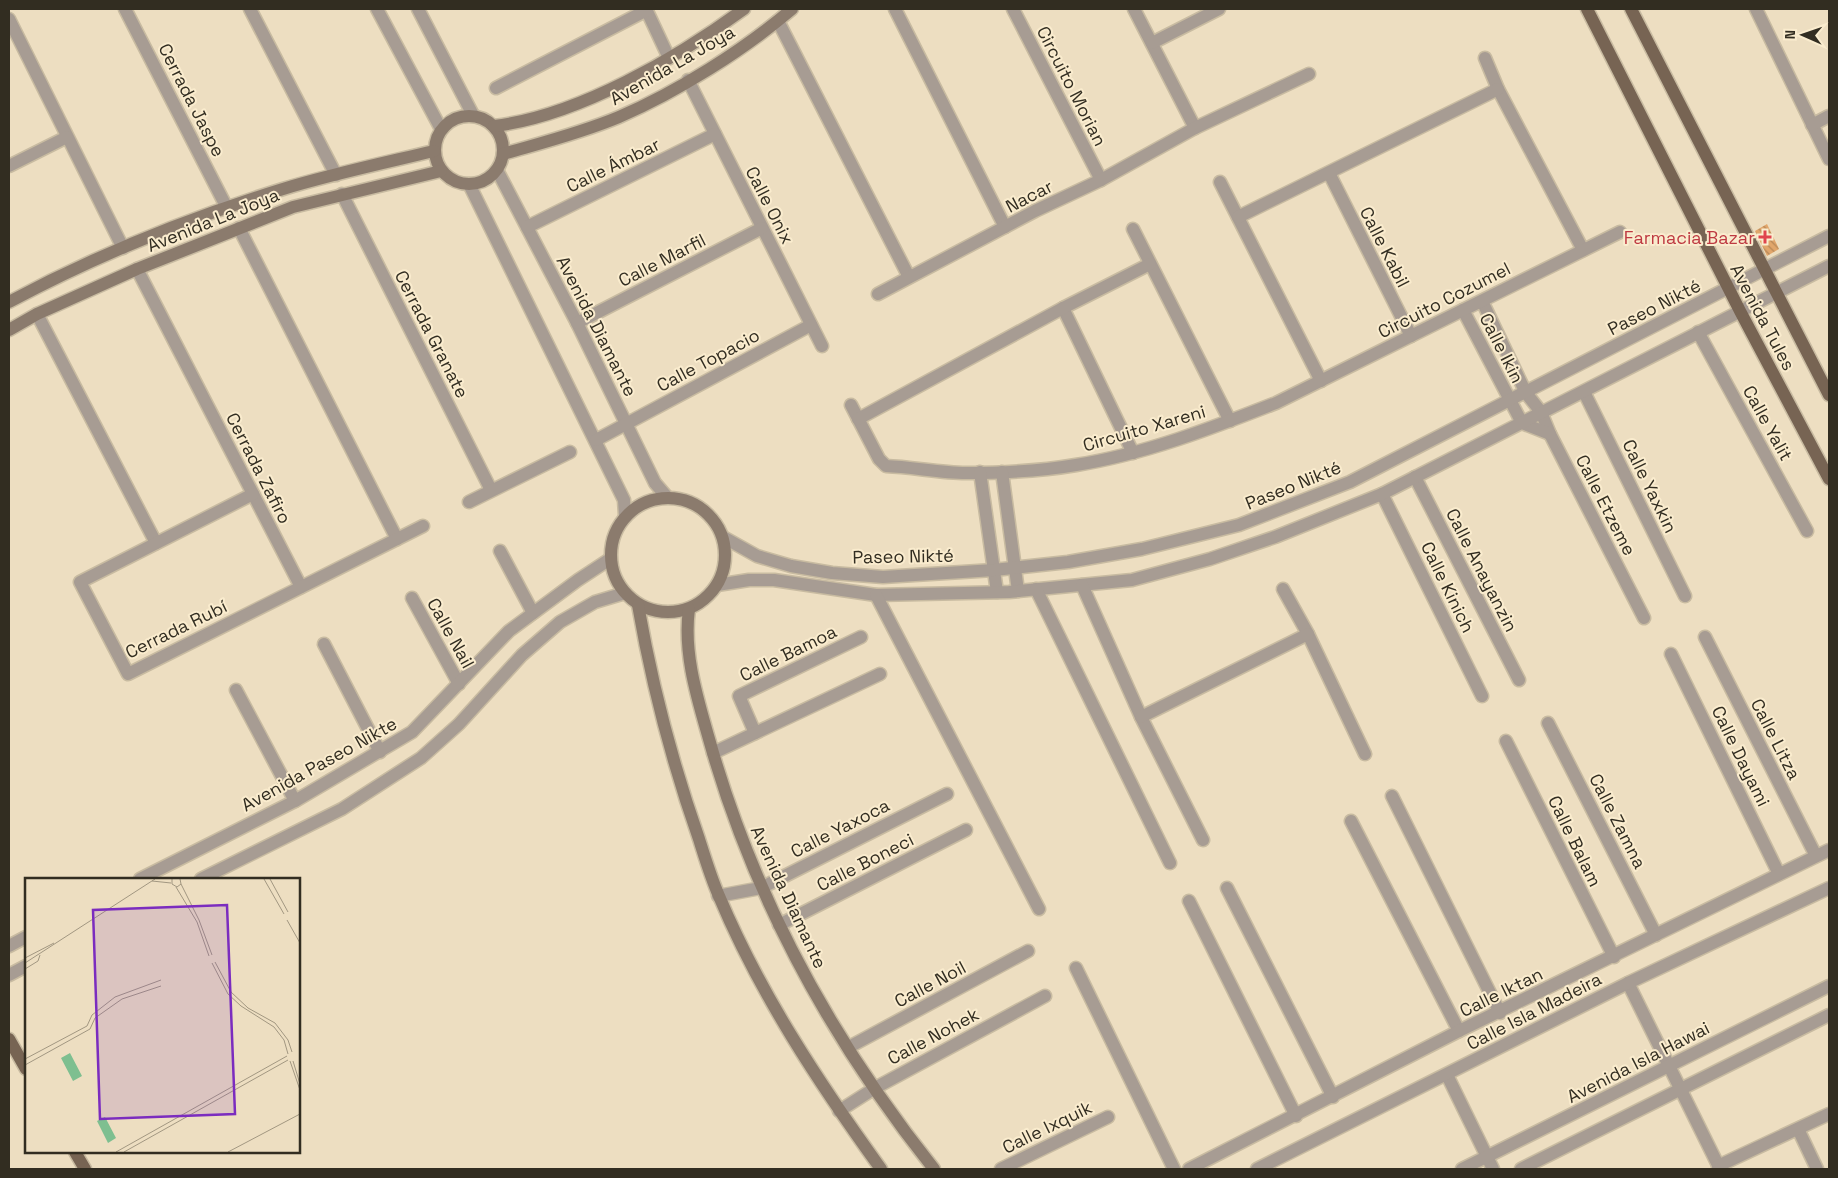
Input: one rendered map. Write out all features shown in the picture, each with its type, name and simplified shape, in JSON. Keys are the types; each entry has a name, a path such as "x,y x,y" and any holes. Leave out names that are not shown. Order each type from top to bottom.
{"main road":[{"name":"Avenida Tules","path":"1587,9 1740,311 1829,479"},
{"name":"Avenida Tules","path":"1631,9 1829,395"},
{"path":"9,1039 25,1067"},
{"path":"76,1153 85,1169"}],"street":[{"name":"Cerrada Jaspe","path":"125,9 228,208"},
{"path":"250,9 336,175"},
{"path":"377,9 441,128"},
{"path":"418,9 473,115"},
{"name":"Avenida La Joya","path":"494,126 517,124 563,110 601,94 710,34 744,9"},
{"name":"Avenida La Joya","path":"503,154 619,117 723,60 792,9"},
{"path":"894,9 1005,227"},
{"name":"Circuito Morian","path":"1013,9 1101,180"},
{"path":"1134,9 1195,128"},
{"path":"1152,43 1219,9"},
{"path":"1756,9 1829,160"},
{"path":"496,88 646,10 669,58"},
{"path":"9,19 123,248"},
{"path":"778,21 910,277"},
{"path":"1485,58 1498,89 1583,250"},
{"name":"Nacar","path":"878,294 1005,227 1101,180 1195,128 1309,74"},
{"name":"Calle Onix","path":"688,80 822,346"},
{"path":"1238,217 1498,89"},
{"path":"473,115 485,119 494,126 500,135 503,154 497,170 489,178 469,184 459,183 442,171 434,151 435,139 441,128 456,118 473,115"},
{"path":"1812,125 1829,116"},
{"name":"Calle Ámbar","path":"527,227 715,134"},
{"path":"9,166 67,136"},
{"name":"Avenida La Joya","path":"9,302 123,248 228,208 336,175 434,151"},
{"name":"Avenida Diamante","path":"497,170 577,322 655,483 667,497"},
{"name":"Avenida La Joya","path":"9,330 38,314 137,269 293,207 442,171"},
{"name":"Calle Kabil","path":"1329,173 1411,336"},
{"path":"1220,182 1321,381"},
{"path":"469,184 596,440 624,500 625,516"},
{"name":"Cerrada Granate","path":"342,194 491,490"},
{"path":"239,228 397,539"},
{"name":"Calle Marfil","path":"577,322 762,228"},
{"name":"Circuito Xareni","path":"851,405 878,459 886,466 980,472 1002,472 1076,465 1133,453 1230,421 1133,229"},
{"name":"Circuito Cozumel","path":"1230,421 1276,403 1620,232"},
{"name":"Paseo Nikté","path":"723,537 757,556 791,566 832,573 883,577 994,570 1068,562 1142,549 1239,525 1350,482 1829,236"},
{"path":"858,419 1063,308 1150,264"},
{"name":"Paseo Nikté","path":"717,585 749,580 774,580 876,595 1018,591 1132,580 1210,559 1275,537 1382,494 1829,266"},
{"name":"Cerrada Zafiro","path":"137,269 300,587"},
{"name":"Calle Ikin","path":"1482,301 1526,392 1541,412"},
{"path":"1063,308 1133,453"},
{"name":"Calle Ikin","path":"1463,310 1522,423"},
{"path":"38,314 156,543"},
{"name":"Calle Topacio","path":"596,440 811,325"},
{"name":"Calle Yalit","path":"1698,332 1807,531"},
{"name":"Calle Yaxkin","path":"1584,392 1685,596"},
{"path":"1541,412 1550,434"},
{"path":"1522,423 1550,434"},
{"name":"Calle Etzeme","path":"1550,434 1644,618"},
{"path":"469,502 570,452"},
{"path":"980,472 997,592"},
{"path":"1002,472 1018,591"},
{"name":"Calle Anayanzin","path":"1415,477 1519,680"},
{"name":"Cerrada Rubí","path":"253,494 80,582 128,674 300,587"},
{"name":"Calle Kinich","path":"1382,494 1482,696"},
{"path":"667,497 685,499 701,507 714,520 723,537 726,553 724,570 717,585 706,598 689,609 672,613 654,611 638,605 625,594 615,577 610,559 612,543 617,528 625,516 651,499 667,497"},
{"path":"300,587 423,526"},
{"path":"500,551 533,613"},
{"name":"Avenida Paseo Nikte","path":"142,878 295,801 412,732 509,631 610,559"},
{"path":"1082,585 1140,718 1202,840"},
{"path":"1284,589 1308,634 1365,754"},
{"path":"1036,590 1170,863"},
{"path":"203,878 342,809 421,758 459,724 522,655 560,622 594,602 625,594"},
{"path":"876,595 1040,910"},
{"name":"Calle Nail","path":"412,598 459,684"},
{"path":"638,605 654,693 670,753 718,896 775,1009 812,1071 881,1169"},
{"name":"Avenida Diamante","path":"689,609 686,629 689,662 713,753 736,825 762,888 792,952 874,1088 934,1169"},
{"path":"1140,718 1308,634"},
{"name":"Calle Bamoa","path":"755,733 739,696 861,636"},
{"name":"Calle Litza","path":"1705,637 1816,856"},
{"path":"324,644 380,752"},
{"name":"Calle Dayami","path":"1671,654 1779,874"},
{"path":"713,753 880,674"},
{"path":"236,690 295,801"},
{"name":"Calle Zamna","path":"1548,723 1656,935"},
{"name":"Calle Balam","path":"1506,741 1614,957"},
{"name":"Calle Yaxoca","path":"718,896 762,888 947,794"},
{"path":"1392,796 1500,1013"},
{"path":"1351,821 1459,1031"},
{"name":"Calle Boneci","path":"779,926 966,830"},
{"name":"Calle Iktan","path":"1189,1169 1296,1116 1459,1031 1500,1013 1829,850"},
{"path":"1227,888 1332,1097"},
{"name":"Calle Isla Madeira","path":"1257,1169 1628,983 1829,888"},
{"path":"1189,901 1296,1116"},
{"path":"9,946 25,938"},
{"name":"Calle Noil","path":"849,1047 1028,951"},
{"path":"9,975 25,967"},
{"path":"1076,968 1174,1169"},
{"path":"1628,983 1719,1167 1829,1114"},
{"name":"Avenida Isla Hawai","path":"1462,1169 1829,986"},
{"name":"Calle Nohek","path":"839,1110 874,1088 1045,996"},
{"path":"1521,1169 1829,1015"},
{"path":"1447,1075 1493,1169"},
{"name":"Calle Ixquik","path":"1001,1169 1108,1117"},
{"path":"1798,1129 1817,1169"}],"building":[{"name":"Farmacia Bazar","path":"1767,224 1779,249 1767,256 1755,231"}],"place":[{"name":"Farmacia Bazar","path":"1765,237"}]}
